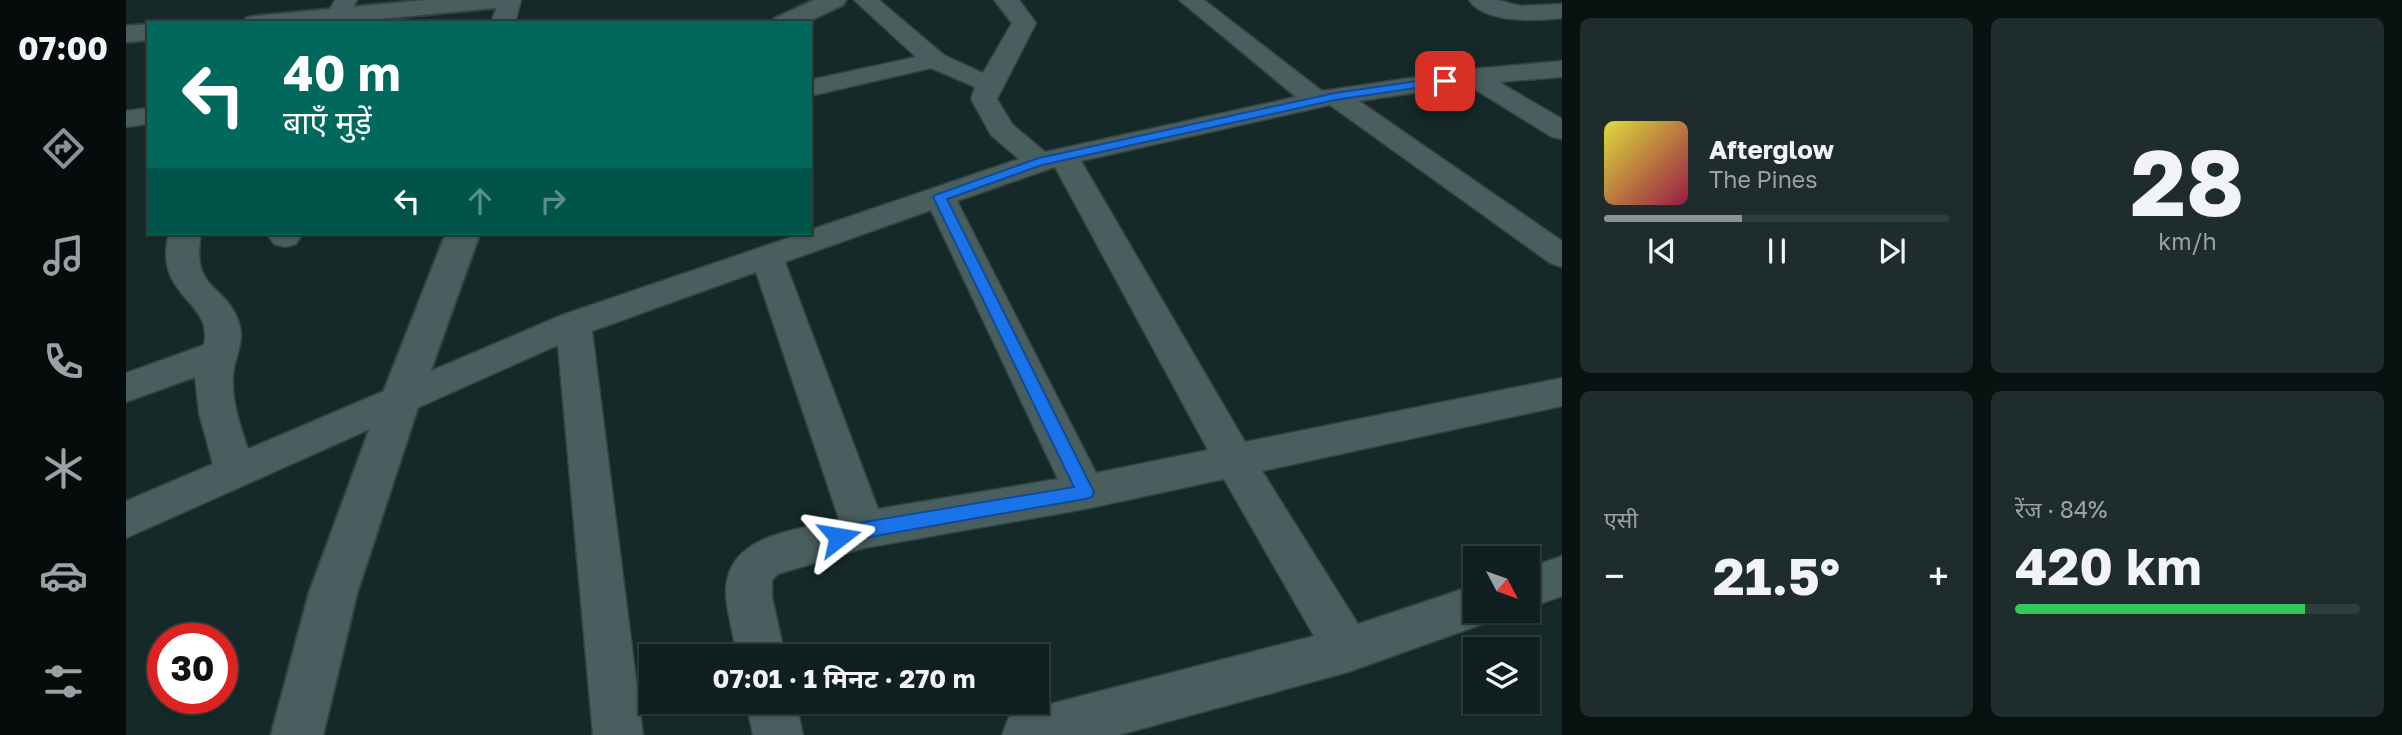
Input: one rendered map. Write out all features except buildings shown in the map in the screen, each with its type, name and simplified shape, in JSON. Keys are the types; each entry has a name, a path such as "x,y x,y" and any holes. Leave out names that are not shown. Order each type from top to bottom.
{"street":[{"path":"269,21 343,7 385,17 508,0 503,21"},
{"path":"788,21 834,0"},
{"path":"865,0 935,60 954,71 988,83"},
{"path":"1004,0 1017,11 1024,23 1018,39 988,83 984,99 1001,129 1051,160 1348,650"},
{"path":"1190,0 1326,98 1562,256"},
{"path":"1480,0 1506,12 1522,15 1562,11"},
{"path":"126,33 147,32"},
{"path":"812,88 935,60"},
{"path":"126,520 574,324 1051,160 1326,98 1472,77 1562,69"},
{"path":"1472,77 1562,131"},
{"path":"126,119 147,117"},
{"path":"940,197 1085,492"},
{"path":"185,235 179,262 184,276 220,320 224,335 214,373 214,396 235,471"},
{"path":"297,735 334,593 401,398 462,235"},
{"path":"767,257 864,530"},
{"path":"574,324 618,735"},
{"path":"126,388 219,354"},
{"path":"759,644 749,597 750,572 764,559 864,530 1085,492 1562,392"},
{"path":"1540,584 1562,576"},
{"path":"1027,735 1348,650 1463,610"},
{"path":"774,714 778,735"}],"route":[{"path":"839,537 864,530 1085,492 940,197 1039,162 1335,96 1445,81"}]}
